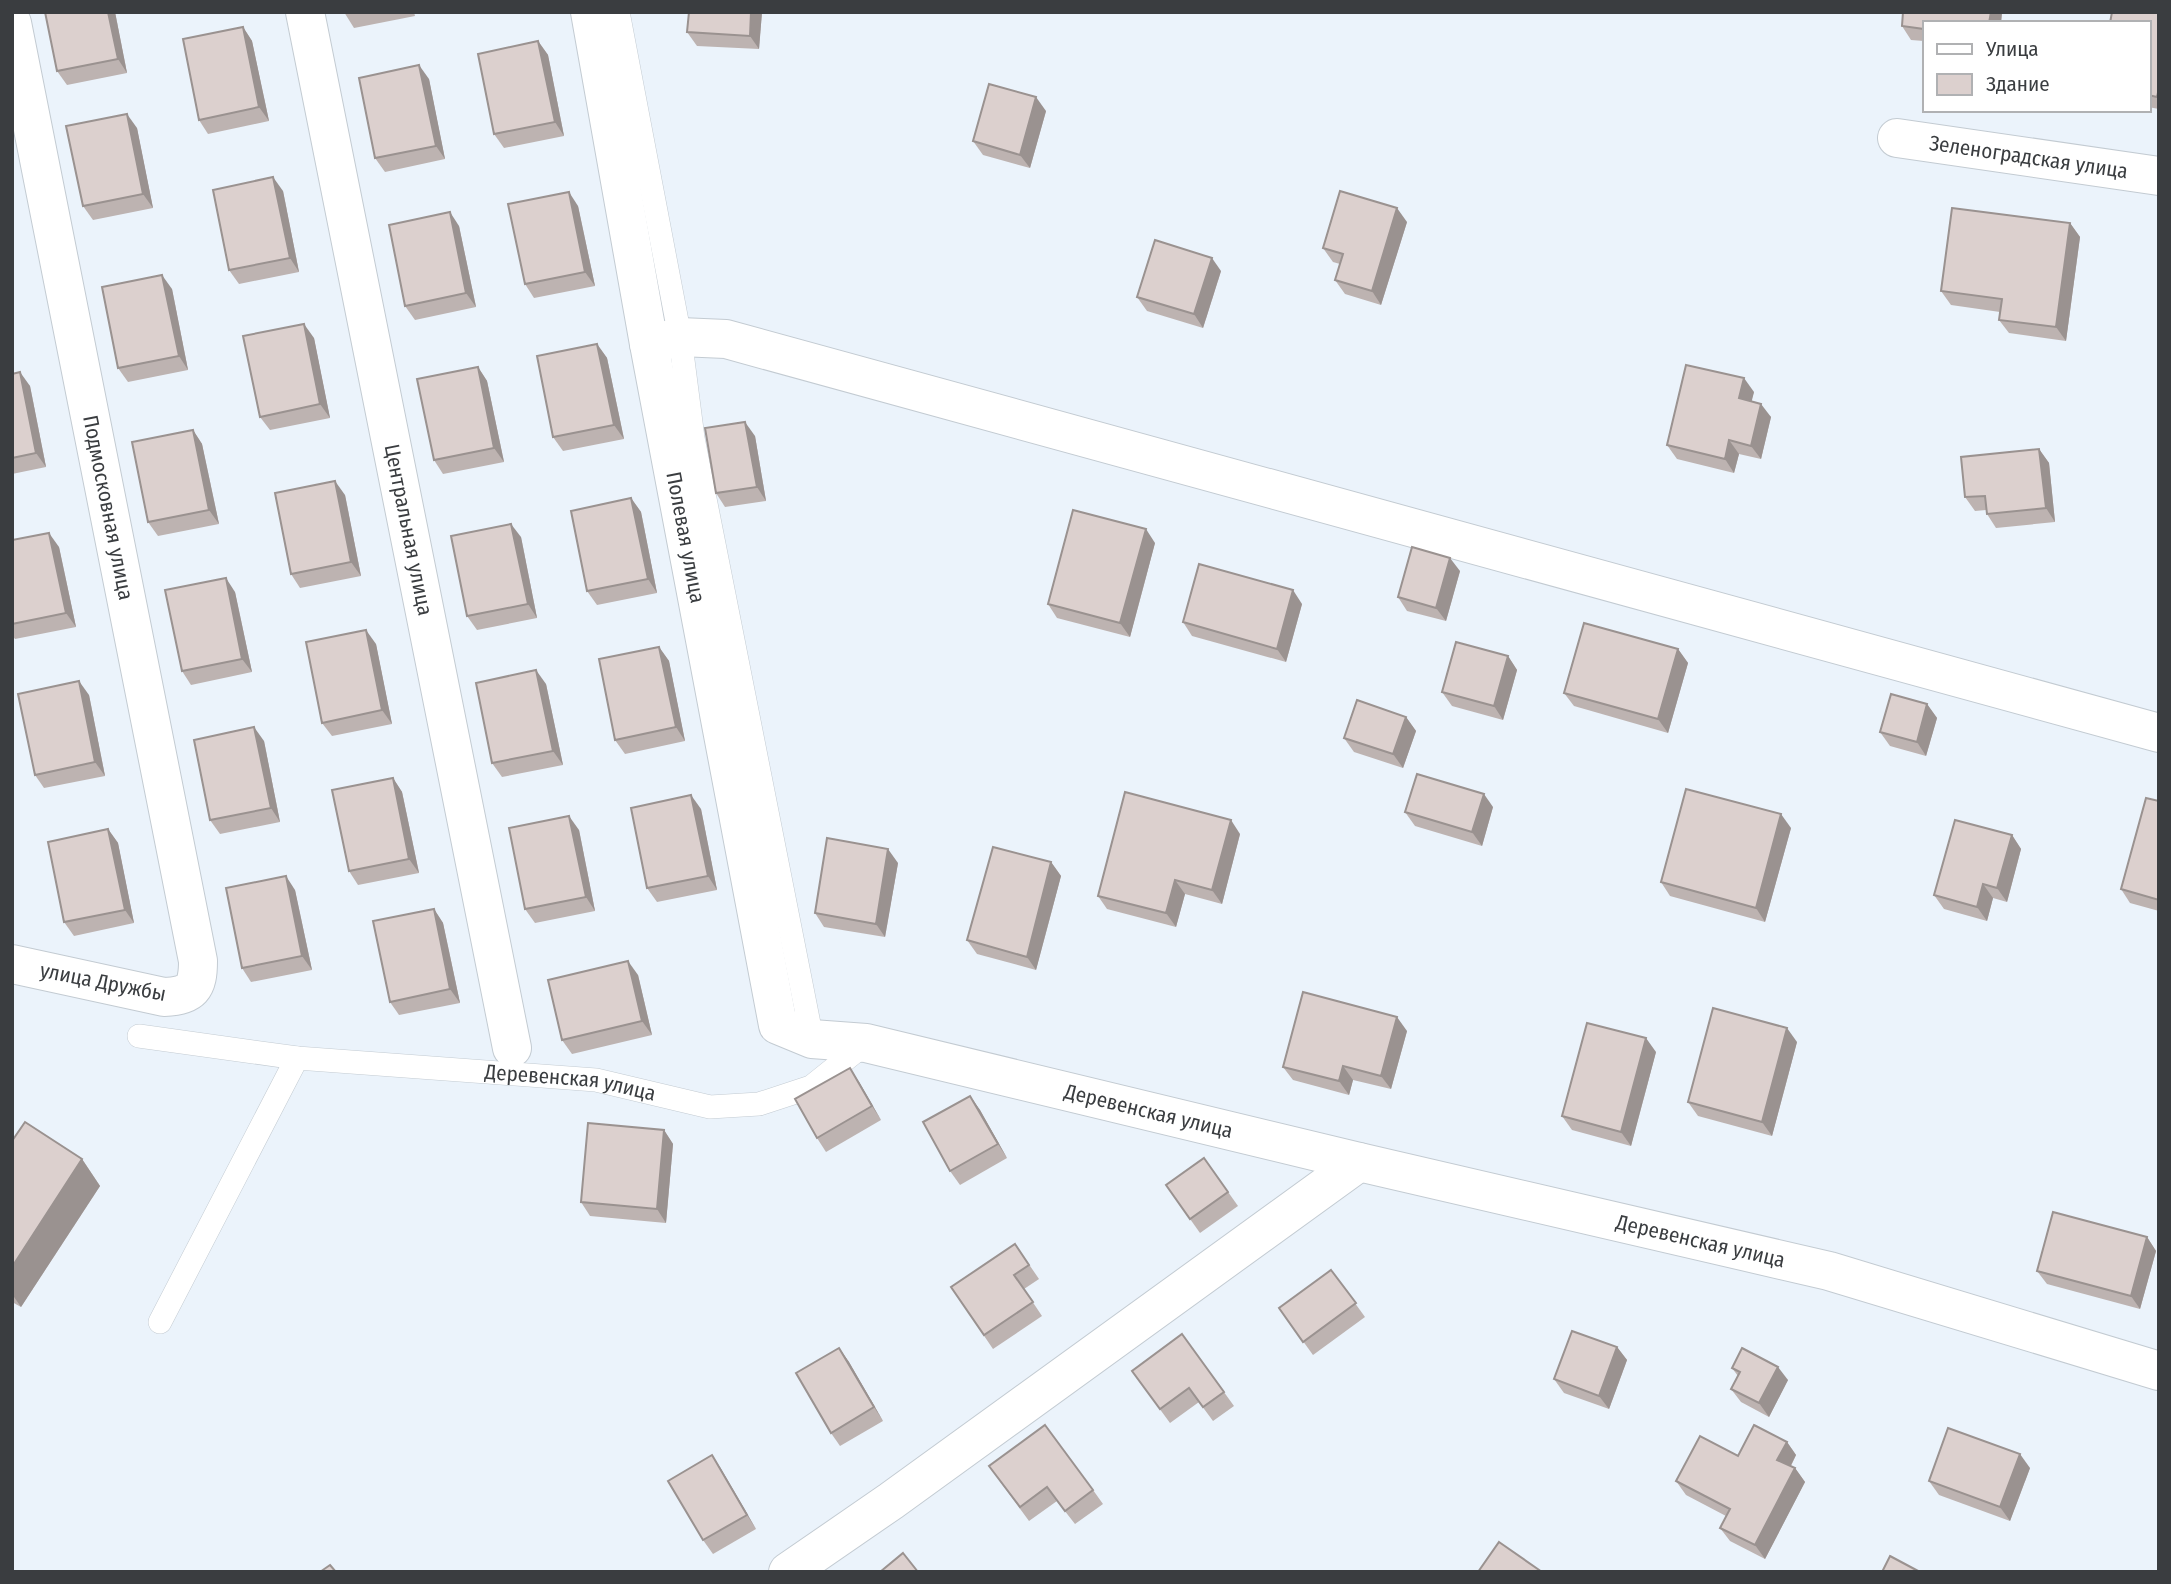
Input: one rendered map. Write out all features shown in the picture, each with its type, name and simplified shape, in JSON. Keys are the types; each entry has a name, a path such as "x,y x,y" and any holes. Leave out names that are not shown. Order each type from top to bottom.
{"street":[{"name":"Центральная улица","path":"304,12 512,1048"},
{"name":"Полевая улица","path":"590,12 664,341 778,1025 812,1039 866,1043"},
{"name":"Подмосковная улица","path":"12,23 198,961 198,978 192,990"},
{"name":"Зеленоградская улица","path":"1898,138 2159,176"},
{"path":"664,341 726,339 2159,733"},
{"name":"улица Дружбы","path":"12,964 164,997 178,996 192,990"},
{"name":"Деревенская улица","path":"866,1043 1359,1162 1829,1270 2159,1371"},
{"path":"789,1572 1359,1162"}],"lane":[{"path":"618,12 664,341"},
{"name":"Деревенская улица","path":"139,1035 297,1059 596,1080 710,1107 759,1104 811,1087 866,1043"},
{"path":"160,1322 297,1059"}],"building":[{"path":"45,12 108,12 118,59 57,71"},
{"path":"689,12 751,12 750,36 687,32"},
{"path":"1903,12 1991,12 1989,21 1923,21 1923,29 1902,26"},
{"path":"2112,12 2159,12 2157,97 2150,95 2150,21 2110,21"},
{"path":"243,27 259,107 199,120 183,39"},
{"path":"538,41 555,122 494,134 478,54"},
{"path":"419,65 436,146 375,158 359,78"},
{"path":"989,84 1036,97 1020,155 973,141"},
{"path":"127,114 143,194 83,206 66,126"},
{"path":"273,177 290,258 229,270 213,190"},
{"path":"1340,191 1397,208 1372,291 1335,280 1343,254 1323,248"},
{"path":"569,192 585,272 525,284 508,204"},
{"path":"1952,208 2070,223 2056,327 1999,320 2002,299 1941,291"},
{"path":"450,212 466,293 405,306 389,225"},
{"path":"1155,240 1212,258 1194,314 1137,297"},
{"path":"162,275 179,356 118,368 102,287"},
{"path":"304,324 320,404 260,417 243,336"},
{"path":"597,344 614,425 553,437 537,356"},
{"path":"1686,365 1744,378 1739,398 1761,404 1751,446 1729,440 1725,459 1667,445"},
{"path":"478,367 494,448 434,460 417,379"},
{"path":"20,372 36,453 12,458 12,374"},
{"path":"745,422 757,487 716,493 705,428"},
{"path":"193,430 209,510 148,522 132,442"},
{"path":"2039,449 2046,508 1987,514 1985,496 1965,497 1961,457"},
{"path":"335,481 351,562 291,574 275,493"},
{"path":"631,498 648,579 587,591 571,511"},
{"path":"1073,510 1146,529 1120,623 1048,604"},
{"path":"511,524 528,604 467,616 451,536"},
{"path":"49,533 66,613 12,624 12,540"},
{"path":"1412,547 1450,558 1436,608 1398,597"},
{"path":"1199,564 1293,590 1277,649 1183,622"},
{"path":"226,578 242,659 182,671 165,590"},
{"path":"1584,623 1678,649 1658,719 1564,693"},
{"path":"366,630 382,710 322,723 306,642"},
{"path":"1456,642 1508,656 1494,706 1442,692"},
{"path":"659,647 676,727 615,740 599,659"},
{"path":"536,670 553,751 492,763 476,683"},
{"path":"79,681 95,762 35,775 18,694"},
{"path":"1891,694 1927,704 1917,742 1880,732"},
{"path":"1357,700 1406,717 1393,754 1344,738"},
{"path":"254,727 271,808 210,820 194,740"},
{"path":"1417,774 1484,794 1472,832 1405,812"},
{"path":"393,778 409,859 349,871 332,790"},
{"path":"1686,789 1781,814 1756,908 1661,882"},
{"path":"1125,792 1231,820 1212,890 1175,880 1166,913 1098,896"},
{"path":"691,795 708,876 647,888 631,808"},
{"path":"2146,798 2159,801 2159,900 2121,889"},
{"path":"569,816 586,897 525,909 509,828"},
{"path":"1955,820 2012,835 1997,888 1983,884 1977,907 1934,895"},
{"path":"108,829 125,910 64,922 48,842"},
{"path":"827,838 888,849 876,924 815,913"},
{"path":"993,847 1051,862 1027,957 967,940"},
{"path":"286,876 302,956 242,968 226,888"},
{"path":"434,909 450,989 390,1002 373,921"},
{"path":"628,961 642,1021 562,1040 548,980"},
{"path":"1303,992 1397,1017 1381,1076 1343,1066 1339,1081 1283,1067"},
{"path":"1713,1008 1787,1028 1762,1122 1688,1102"},
{"path":"1587,1023 1646,1038 1621,1132 1562,1116"},
{"path":"850,1068 872,1106 817,1138 795,1099"},
{"path":"970,1096 998,1144 950,1171 923,1122"},
{"path":"25,1122 82,1159 12,1267 12,1141"},
{"path":"588,1123 664,1130 657,1209 581,1202"},
{"path":"1204,1158 1228,1192 1190,1219 1166,1185"},
{"path":"2053,1212 2147,1237 2131,1296 2037,1271"},
{"path":"1015,1244 1029,1265 1014,1275 1033,1302 984,1335 951,1287"},
{"path":"1331,1270 1356,1303 1303,1342 1279,1308"},
{"path":"1572,1331 1617,1347 1599,1396 1554,1379"},
{"path":"1182,1334 1224,1392 1203,1407 1189,1388 1160,1409 1132,1371"},
{"path":"839,1348 874,1407 831,1433 796,1373"},
{"path":"1742,1348 1778,1367 1759,1403 1731,1389 1740,1372 1732,1368"},
{"path":"1045,1425 1093,1490 1065,1511 1047,1487 1020,1507 989,1466"},
{"path":"1754,1425 1787,1442 1777,1460 1795,1468 1755,1545 1720,1528 1730,1509 1676,1481 1700,1436 1738,1456"},
{"path":"1948,1428 2020,1454 2000,1507 1929,1481"},
{"path":"712,1455 747,1515 703,1540 668,1481"},
{"path":"1499,1542 1542,1572 1478,1572"},
{"path":"903,1553 918,1572 880,1572"},
{"path":"1890,1556 1920,1572 1882,1572"},
{"path":"330,1565 336,1572 320,1572"}]}
